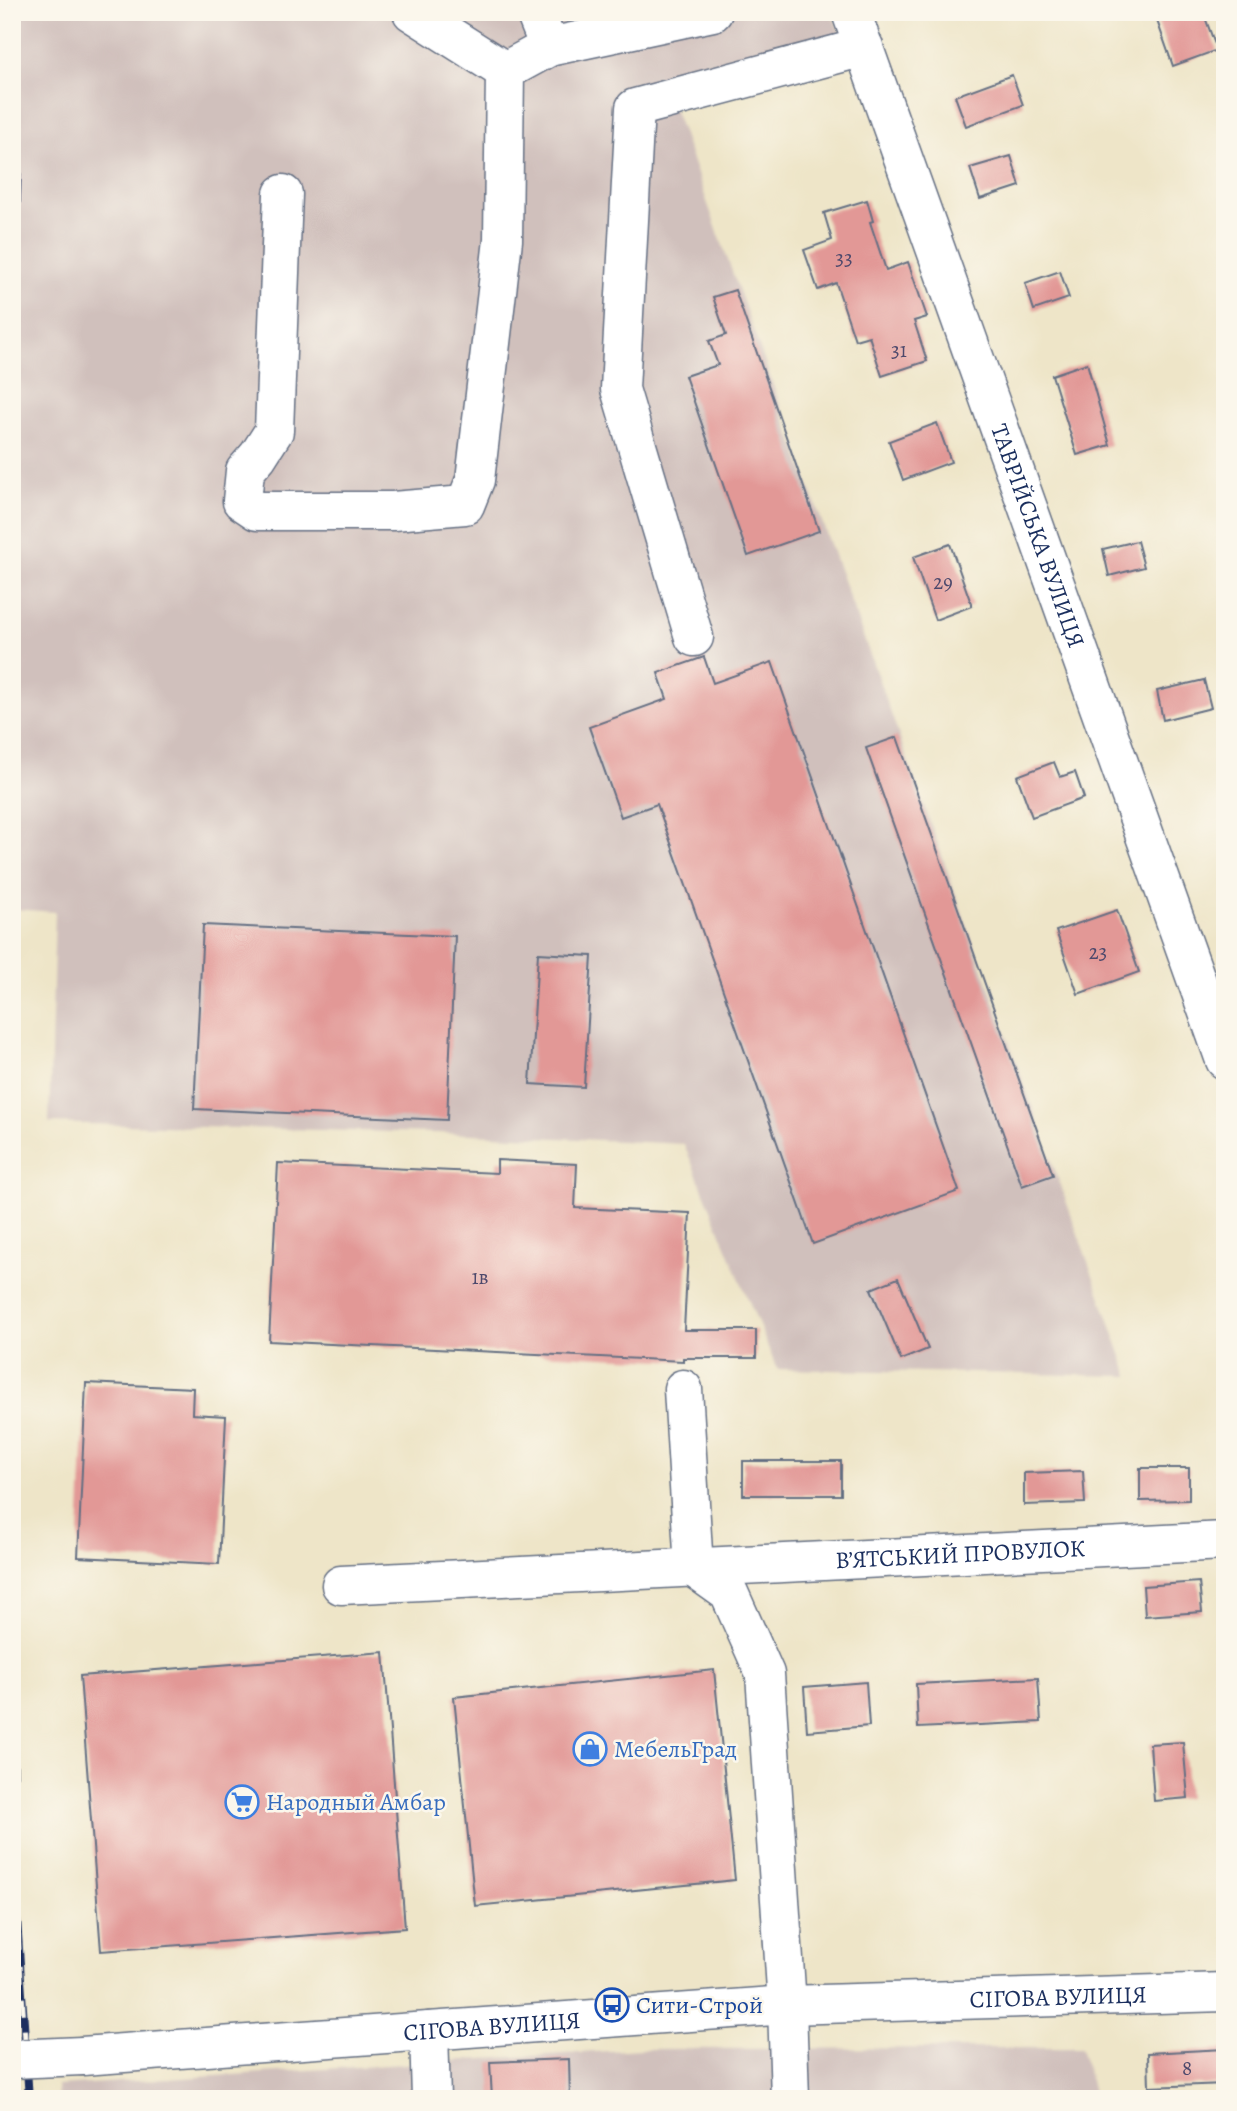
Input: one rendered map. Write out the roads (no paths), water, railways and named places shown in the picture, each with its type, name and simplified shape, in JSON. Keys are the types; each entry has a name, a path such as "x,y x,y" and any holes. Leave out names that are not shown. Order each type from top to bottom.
{"street":[{"path":"412,12 505,71"},
{"path":"534,12 549,47"},
{"path":"505,71 549,47 713,12"},
{"path":"694,637 620,389 635,108 857,30"},
{"name":"ТАВРІЙСЬКА ВУЛИЦЯ","path":"857,30 1225,1060"},
{"path":"283,194 274,431 245,471 242,501 257,511 393,511 465,505 475,480 503,240 505,71"},
{"path":"683,1389 694,1568 729,1593 765,1674 787,2005 790,2099"},
{"name":"В’ЯТСЬКИЙ ПРОВУЛОК","path":"341,1586 1225,1541"},
{"name":"СІГОВА ВУЛИЦЯ","path":"12,2059 787,2005 1225,1992"},
{"path":"429,2031 431,2099"}],"railway":[{"path":"12,63 18,152 12,417"},
{"path":"12,1678 16,1904 29,2099"}],"place":[{"name":"МебельГрад","path":"590,1749"},
{"name":"Народный Амбар","path":"242,1802"},
{"name":"Сити-Строй","path":"612,2005"}]}
